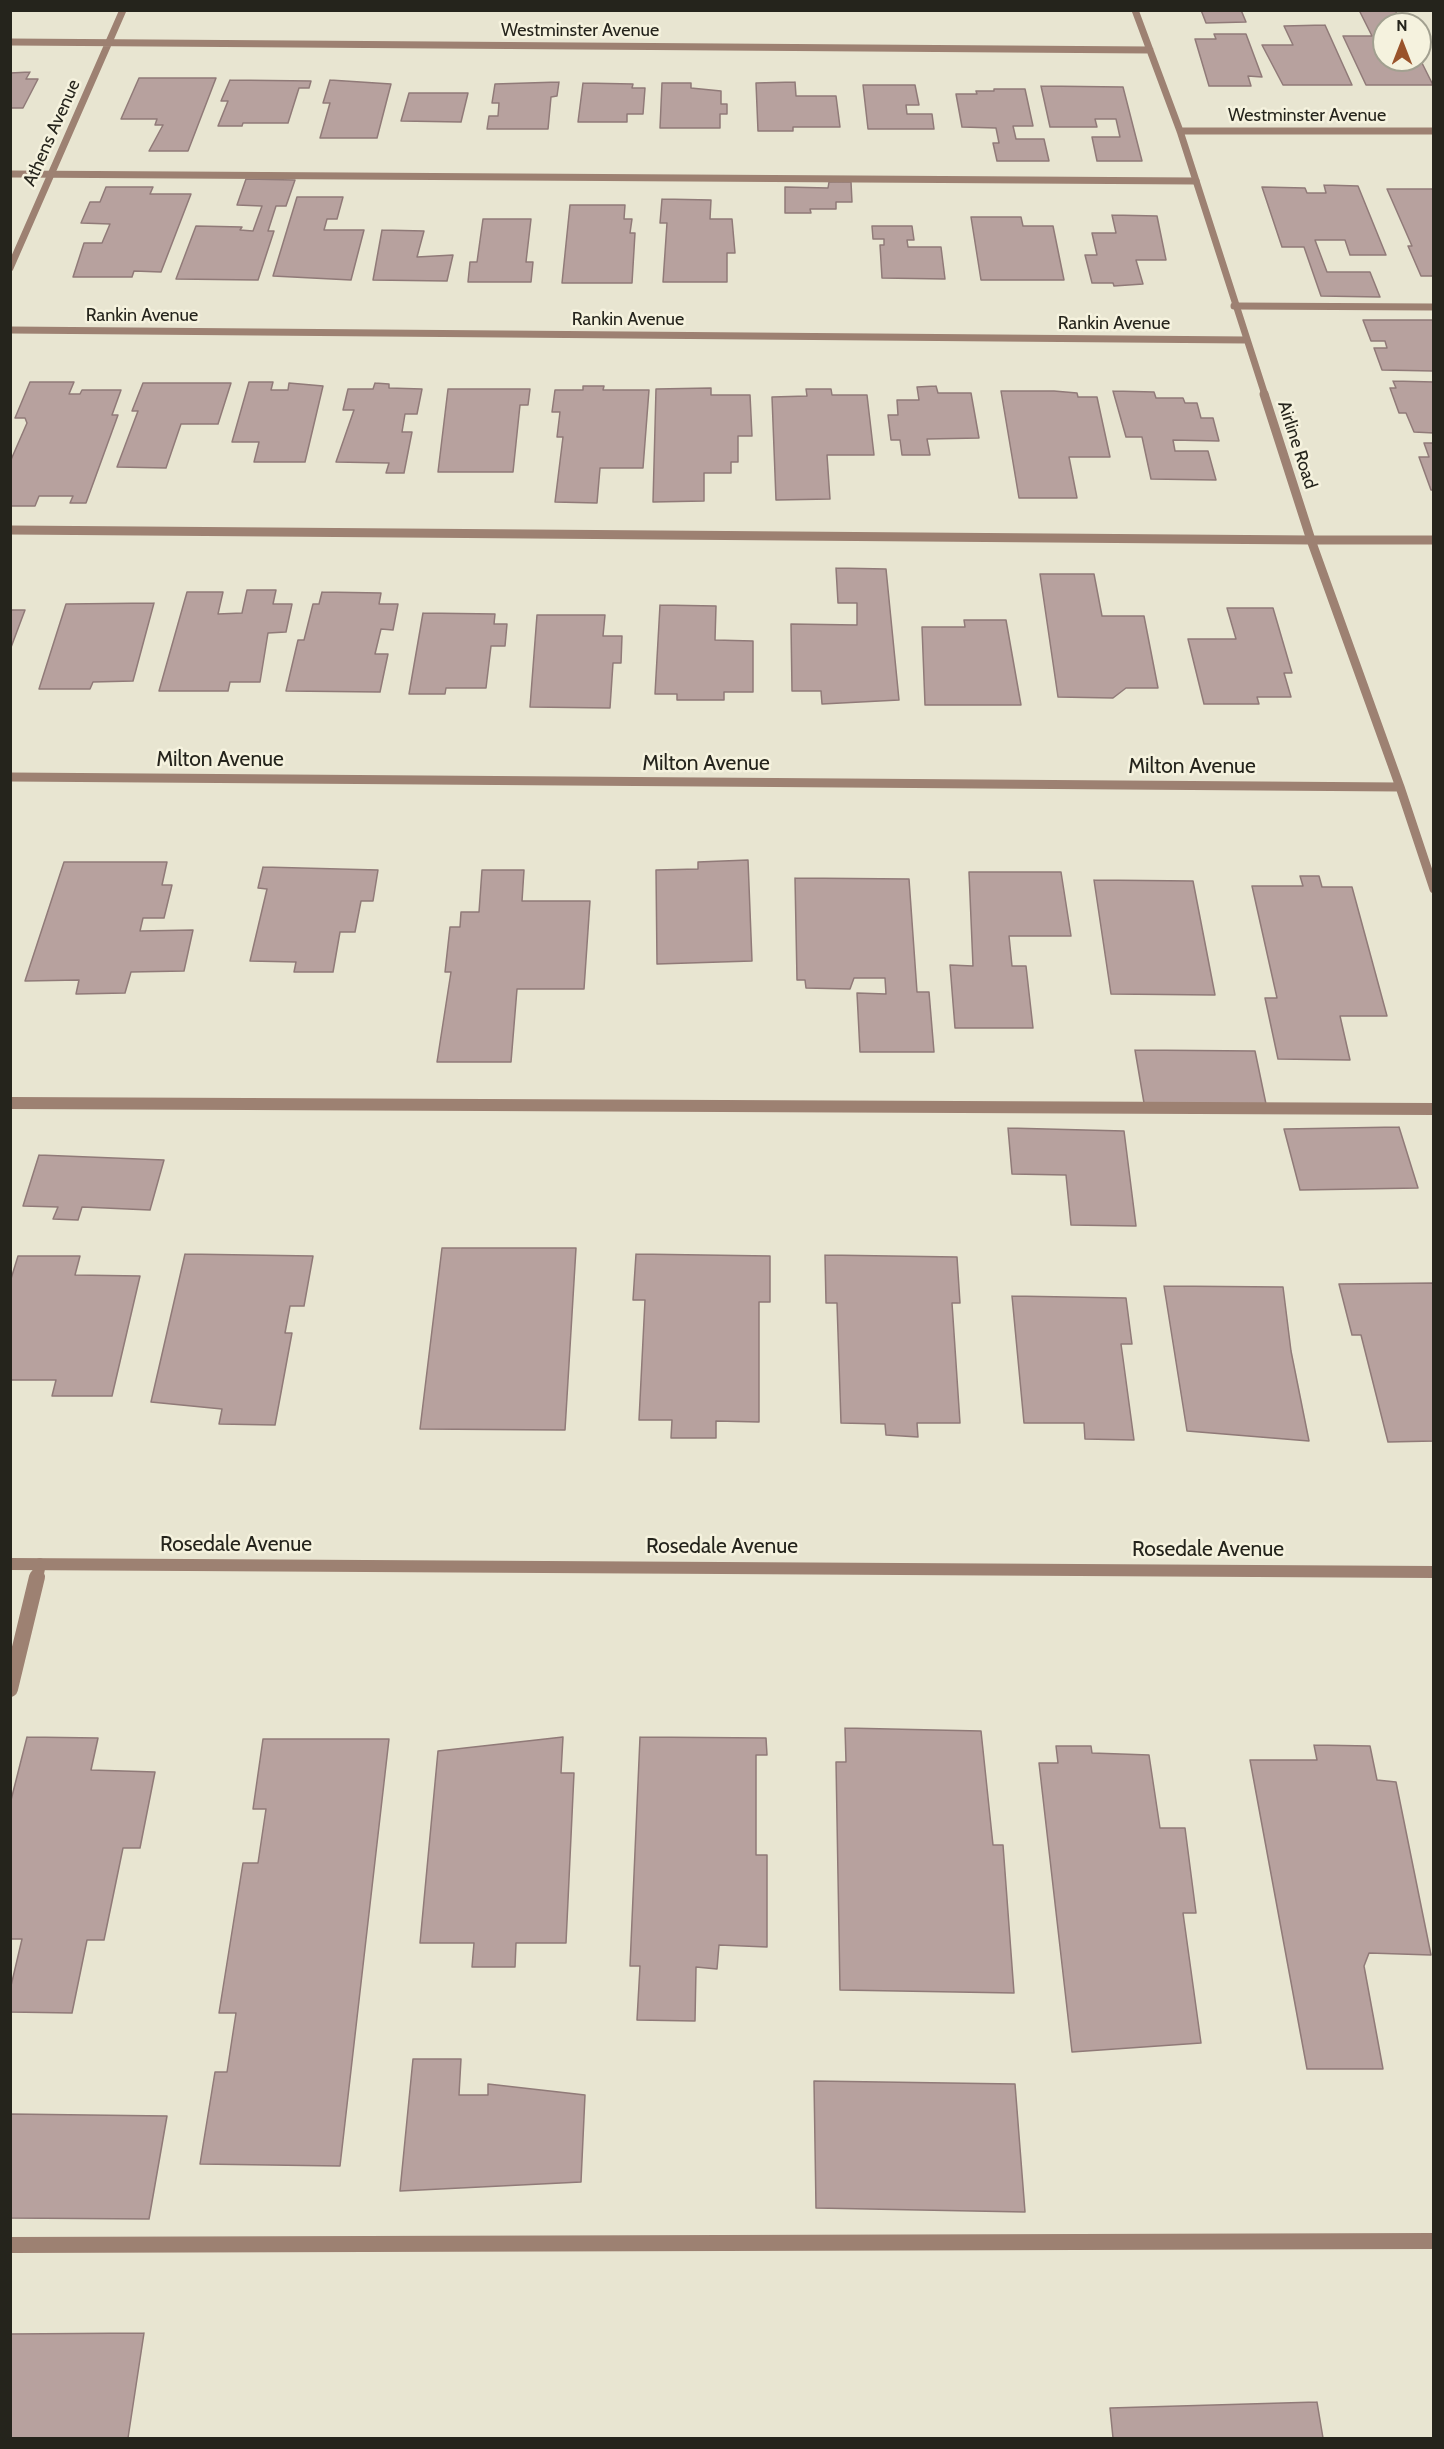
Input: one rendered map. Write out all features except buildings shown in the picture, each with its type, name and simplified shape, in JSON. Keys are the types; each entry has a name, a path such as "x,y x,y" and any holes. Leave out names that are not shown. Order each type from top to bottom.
{"street":[{"name":"Athens Avenue","path":"10,268 123,10"},
{"name":"Airline Road","path":"1135,10 1180,131 1234,306 1311,540 1400,787 1434,889"},
{"name":"Westminster Avenue","path":"10,42 1150,50"},
{"name":"Westminster Avenue","path":"1180,131 1434,131"},
{"path":"10,174 1196,181"},
{"path":"1234,306 1434,307"},
{"name":"Rankin Avenue","path":"10,330 1246,340"},
{"path":"10,530 1434,540"},
{"name":"Milton Avenue","path":"10,777 1400,787"},
{"path":"10,1103 1434,1109"},
{"name":"Rosedale Avenue","path":"10,1564 1434,1572"},
{"path":"10,1689 40,1564"},
{"path":"10,2245 1434,2241"}]}
